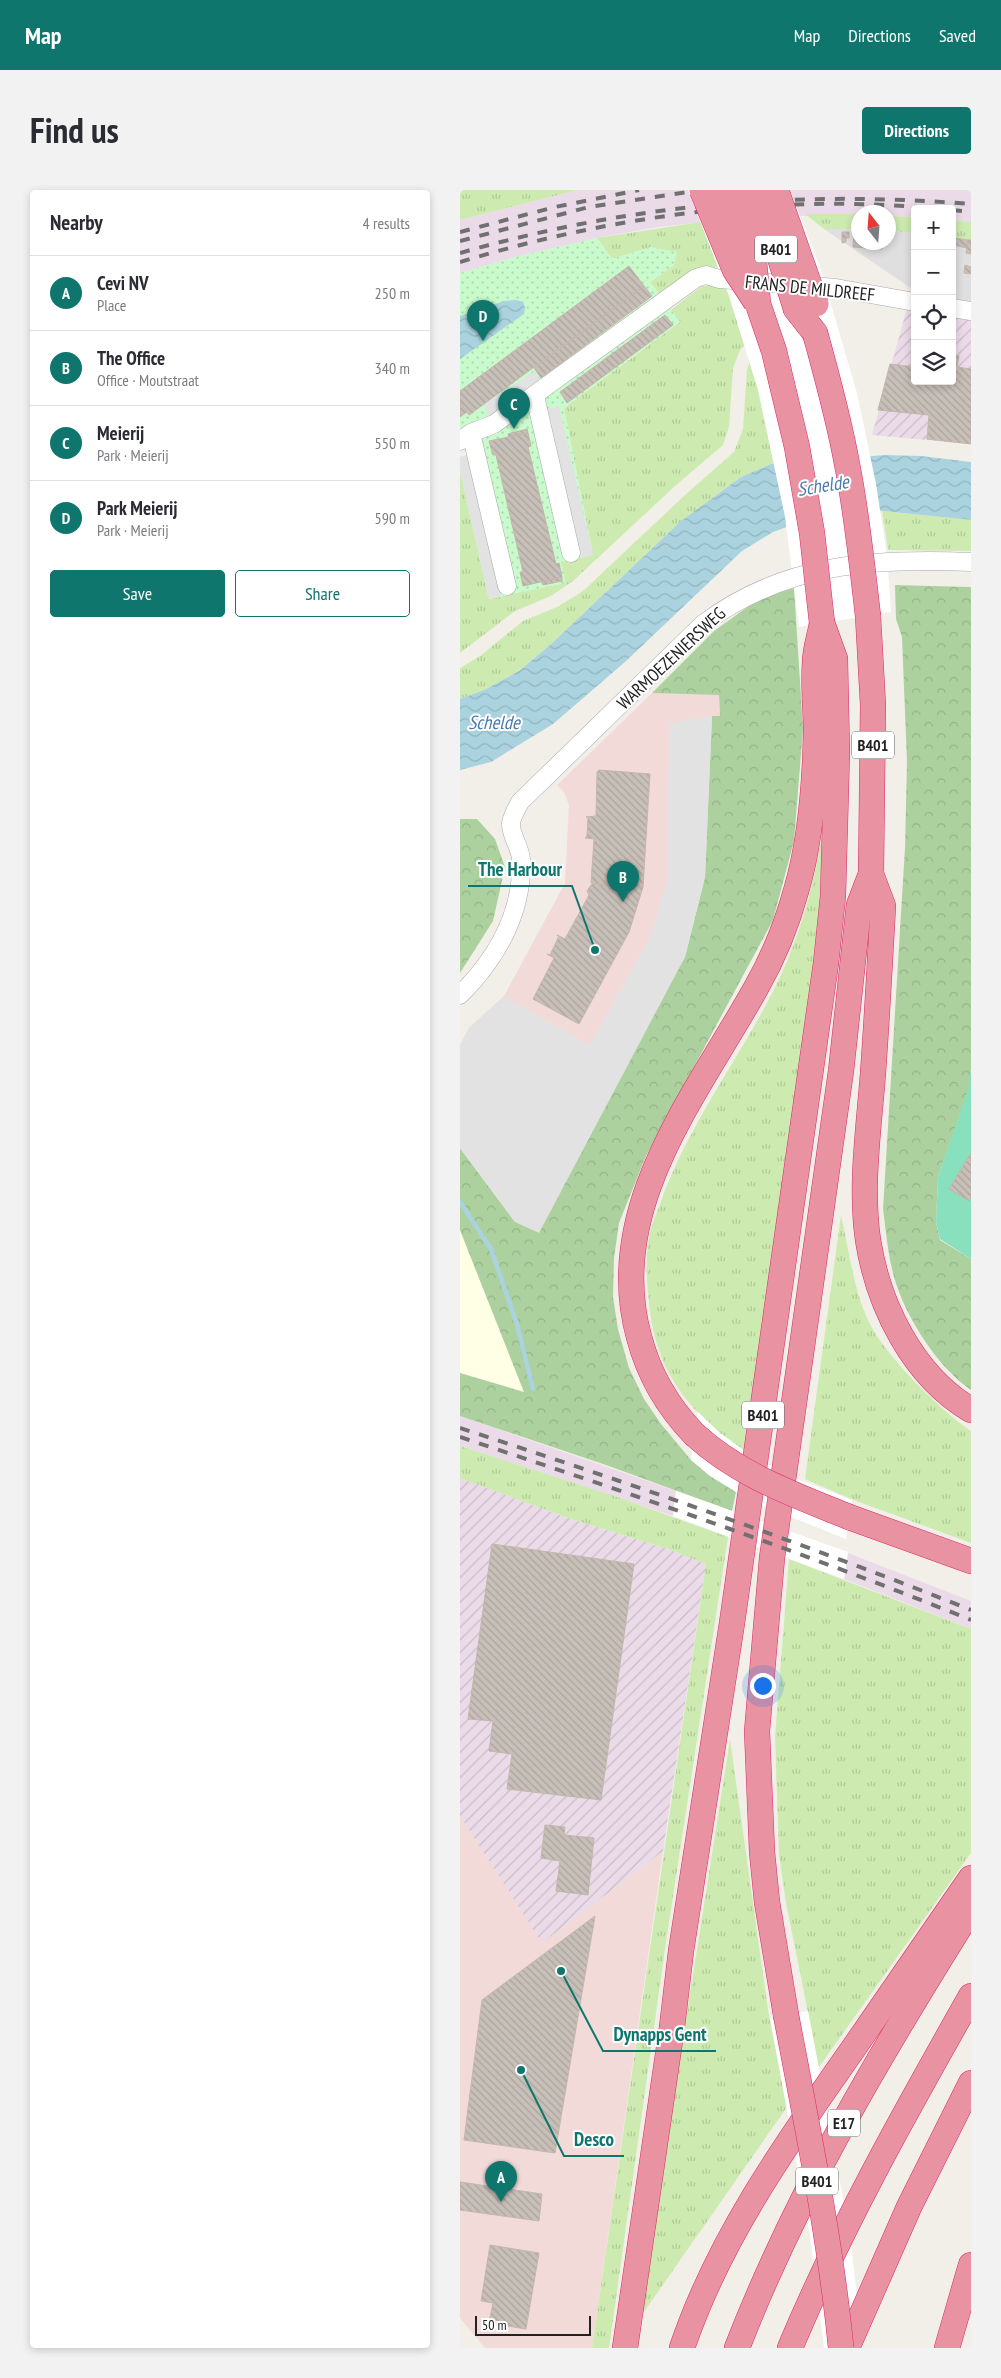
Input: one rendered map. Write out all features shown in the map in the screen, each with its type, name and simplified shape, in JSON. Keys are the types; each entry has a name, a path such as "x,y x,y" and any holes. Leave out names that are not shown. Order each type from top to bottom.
{"highway":[{"path":"702,190 735,270 758,304"},
{"name":"B401","path":"625,2348 681,1951 775,1329 826,964 834,878 837,752 835,659 822,623 812,533 797,447 774,351 758,304 754,261 726,190"},
{"name":"B401","path":"751,190 780,258 796,309 815,333 834,402 859,533 868,616 873,705 870,874 858,905 839,1081 772,1558 757,1731 763,1860 767,1902 822,2208 840,2348"},
{"path":"776,190 816,304 815,333"},
{"name":"B401","path":"822,623 814,661 816,734 810,811 806,850 797,890 787,919 757,986 668,1138 643,1202 635,1233 631,1287 633,1310 642,1349 660,1391 677,1416 694,1434 722,1456 759,1479 849,1517 971,1561"},
{"name":"B401","path":"870,874 884,906 867,1153 866,1199 868,1239 876,1278 893,1319 910,1350 929,1374 971,1410"},
{"path":"682,2348 712,2276 764,2180 800,2122 971,1878"},
{"name":"E17","path":"737,2348 785,2238 840,2129 924,1984 971,1909"},
{"path":"790,2348 818,2281 858,2202 910,2103 971,1996"},
{"path":"848,2348 909,2207 971,2083"},
{"path":"947,2348 971,2265"}],"street":[{"name":"FRANS DE MILDREEF","path":"535,396 688,284 706,275 720,279 836,288 911,301"},
{"path":"956,309 971,312"},
{"path":"507,586 466,437 494,424 535,396 571,553"},
{"name":"WARMOEZENIERSWEG","path":"460,995 490,961 506,934 517,901 522,876 521,856 511,823 520,802 704,624 727,606 786,578 825,569 879,561 971,562"}],"shaded area":[{"path":"578,190 971,190 971,222 956,220 956,205 911,205 911,217 896,216 896,205 851,205 851,214 743,218 658,227 602,237 515,257 460,273 460,220"},
{"path":"824,229 851,229 851,247"},
{"path":"896,232 911,233 911,288 855,250 896,250"},
{"path":"956,238 971,240 971,304 956,302"},
{"path":"907,308 911,308 911,385 956,385 956,315 971,317 971,444 872,435"},
{"path":"535,371 539,380 488,417 485,404"},
{"path":"559,406 593,555 582,558 547,409"},
{"path":"468,455 500,597 489,599 460,471 460,457"},
{"path":"652,693 719,694 720,716 712,717 705,877 539,1233 460,1148 460,1045 469,1028 504,996 565,883 569,805 564,792 557,785"},
{"path":"712,716 705,877 685,957 539,1233 515,1222 460,1148 460,1045 469,1028 504,996 590,1045 650,937 667,882 669,723"},
{"path":"460,1230 524,1393 460,1373"},
{"path":"460,1416 676,1491 673,1516 460,1446"},
{"path":"460,1478 568,1518 668,1549 706,1564 663,1851 542,1943 460,1816"},
{"path":"848,1553 971,1601 971,1629 844,1579"},
{"path":"460,1816 542,1942 663,1851 592,2348 485,2348 460,2318"}],"green space":[{"path":"460,190 578,190 460,220"},
{"path":"805,214 851,214 851,229 824,229"},
{"path":"896,216 911,217 911,233 896,232"},
{"path":"956,220 971,222 971,240 956,238"},
{"path":"707,221 724,267 708,268 662,298 650,282 674,265 651,247 612,259 597,238"},
{"path":"597,238 612,259 651,247 677,252 674,265 650,282 680,322 564,408 593,555 561,562 566,583 489,599 460,471 460,457 468,455 465,450 460,450 460,273 515,257"},
{"path":"711,285 737,292 747,344 740,350 733,368 729,427 723,445 675,486 573,581 551,596 515,611 460,653 460,471 489,599 509,595 561,562 593,555 564,408 680,322 671,310 702,286"},
{"path":"751,358 780,464 771,464 741,477 681,521 550,645 519,671 484,690 460,699 460,668 480,656 523,621 557,607 583,591 685,495 734,452 743,429 747,370"},
{"path":"882,511 971,520 971,551 888,550"},
{"path":"895,585 971,587 971,1069 969,1089 938,1177 936,1222 940,1240 971,1259 971,1390 946,1368 924,1340 906,1308 892,1269 883,1209 905,848 907,762 902,637 896,619"},
{"path":"794,588 803,729 794,841 773,920 646,1156 619,1223 614,1258 613,1297 618,1329 629,1368 644,1399 661,1424 691,1460 712,1477 736,1492 732,1511 606,1465 460,1416 460,1373 524,1392 460,1230 460,1148 515,1222 685,957 705,877 712,716 720,716 719,695 652,693 714,631 760,598"},
{"path":"460,819 477,819 495,839 505,867 493,921 460,973"},
{"path":"823,829 821,897 805,1031 744,1451 708,1423 680,1392 661,1355 654,1335 650,1312 647,1272 648,1243 652,1225 661,1201 684,1148 768,1001 788,960 815,874"},
{"path":"971,1069 971,1259 940,1239 936,1222 938,1177 968,1089"},
{"path":"841,1215 856,1286 871,1326 889,1353 916,1383 945,1411 971,1431 971,1543 851,1499 805,1479"},
{"path":"460,1446 620,1498 728,1537 665,1949 609,2348 592,2348 706,1564 668,1549 568,1518 460,1478"},
{"path":"789,1559 971,1629 971,1853 819,2067 786,1903 779,1854 775,1737"},
{"path":"730,1739 768,2010 787,2107 639,2319"}],"water":[{"path":"516,300 523,302 524,314 460,359 460,316 504,301"},
{"name":"Schelde","path":"885,455 921,456 971,462 971,520 873,510 792,525 773,532 742,551 625,662 553,724 491,762 460,770 460,699 484,690 519,671 550,645 681,521 741,477 771,464"}],"pier":[{"path":"688,190 790,190 820,267 857,393 876,484 887,556 891,612 799,627 785,517 758,390 728,293"},
{"path":"698,1412 720,1433 755,1458 800,1480 852,1500 846,1539 751,1501 710,1476 691,1460"},
{"path":"676,1491 848,1552 844,1579 673,1516"},
{"path":"808,2011 850,2236 863,2348 824,2348 810,2236 770,2018"}],"building":[{"path":"842,232 849,232 849,238 846,238 846,242 842,243"},
{"path":"956,238 968,240 967,248 956,246"},
{"path":"968,240 971,240 971,254 966,253"},
{"path":"965,265 971,267 971,274 964,273"},
{"path":"629,266 644,286 469,415 460,403 460,391"},
{"path":"644,286 652,296 541,378 534,368"},
{"path":"665,315 673,325 567,403 560,392"},
{"path":"956,355 959,356 957,367 971,369 971,444 927,439 929,415 878,410 890,364 911,367 911,385 956,385"},
{"path":"460,403 467,412 460,417"},
{"path":"527,429 528,433 509,437 508,434"},
{"path":"528,433 531,446 528,447 556,564 559,563 562,577 523,586 520,572 523,572 496,455 493,455 489,441"},
{"path":"562,577 562,581 543,585 542,582"},
{"path":"599,770 650,774 643,887 621,886 620,892 609,892 609,885 591,883 594,839 585,838 587,836 588,817 586,817 596,816 597,772"},
{"path":"592,884 609,885 609,892 620,892 621,886 643,887 629,932 579,1024 533,999 554,958 547,954 550,955 559,936 565,939 589,895 587,891"},
{"path":"971,1153 971,1198 969,1201 949,1189"},
{"path":"492,1544 634,1564 601,1800 507,1789 512,1754 489,1751 493,1721 468,1719"},
{"path":"545,1825 565,1827 564,1835 594,1838 588,1895 556,1891 560,1861 541,1858"},
{"path":"595,1916 555,2153 464,2140 482,2000"},
{"path":"460,2182 542,2194 539,2221 460,2210"},
{"path":"490,2245 539,2253 526,2329 489,2323 493,2303 481,2301"}],"waterway":[{"path":"460,1202 491,1249 517,1324 533,1389"}],"railway":[{"path":"460,232 555,207 639,190"},
{"path":"460,241 589,207 701,190"},
{"path":"460,253 524,236 587,223 650,212 713,205 776,200 840,199 971,204"},
{"path":"460,262 578,232 638,220 698,212 759,206 820,204 911,207"},
{"path":"956,210 971,212"},
{"path":"460,1428 717,1515 971,1610"},
{"path":"460,1437 717,1524 971,1620"}],"place":[{"name":"Park Meierij","path":"483,341"},
{"name":"Meierij","path":"514,429"},
{"name":"The Office","path":"623,902"},
{"name":"The Harbour","path":"595,950"},
{"name":"Dynapps Gent","path":"561,1971"},
{"name":"Desco","path":"521,2070"},
{"name":"Cevi NV","path":"501,2202"}]}
